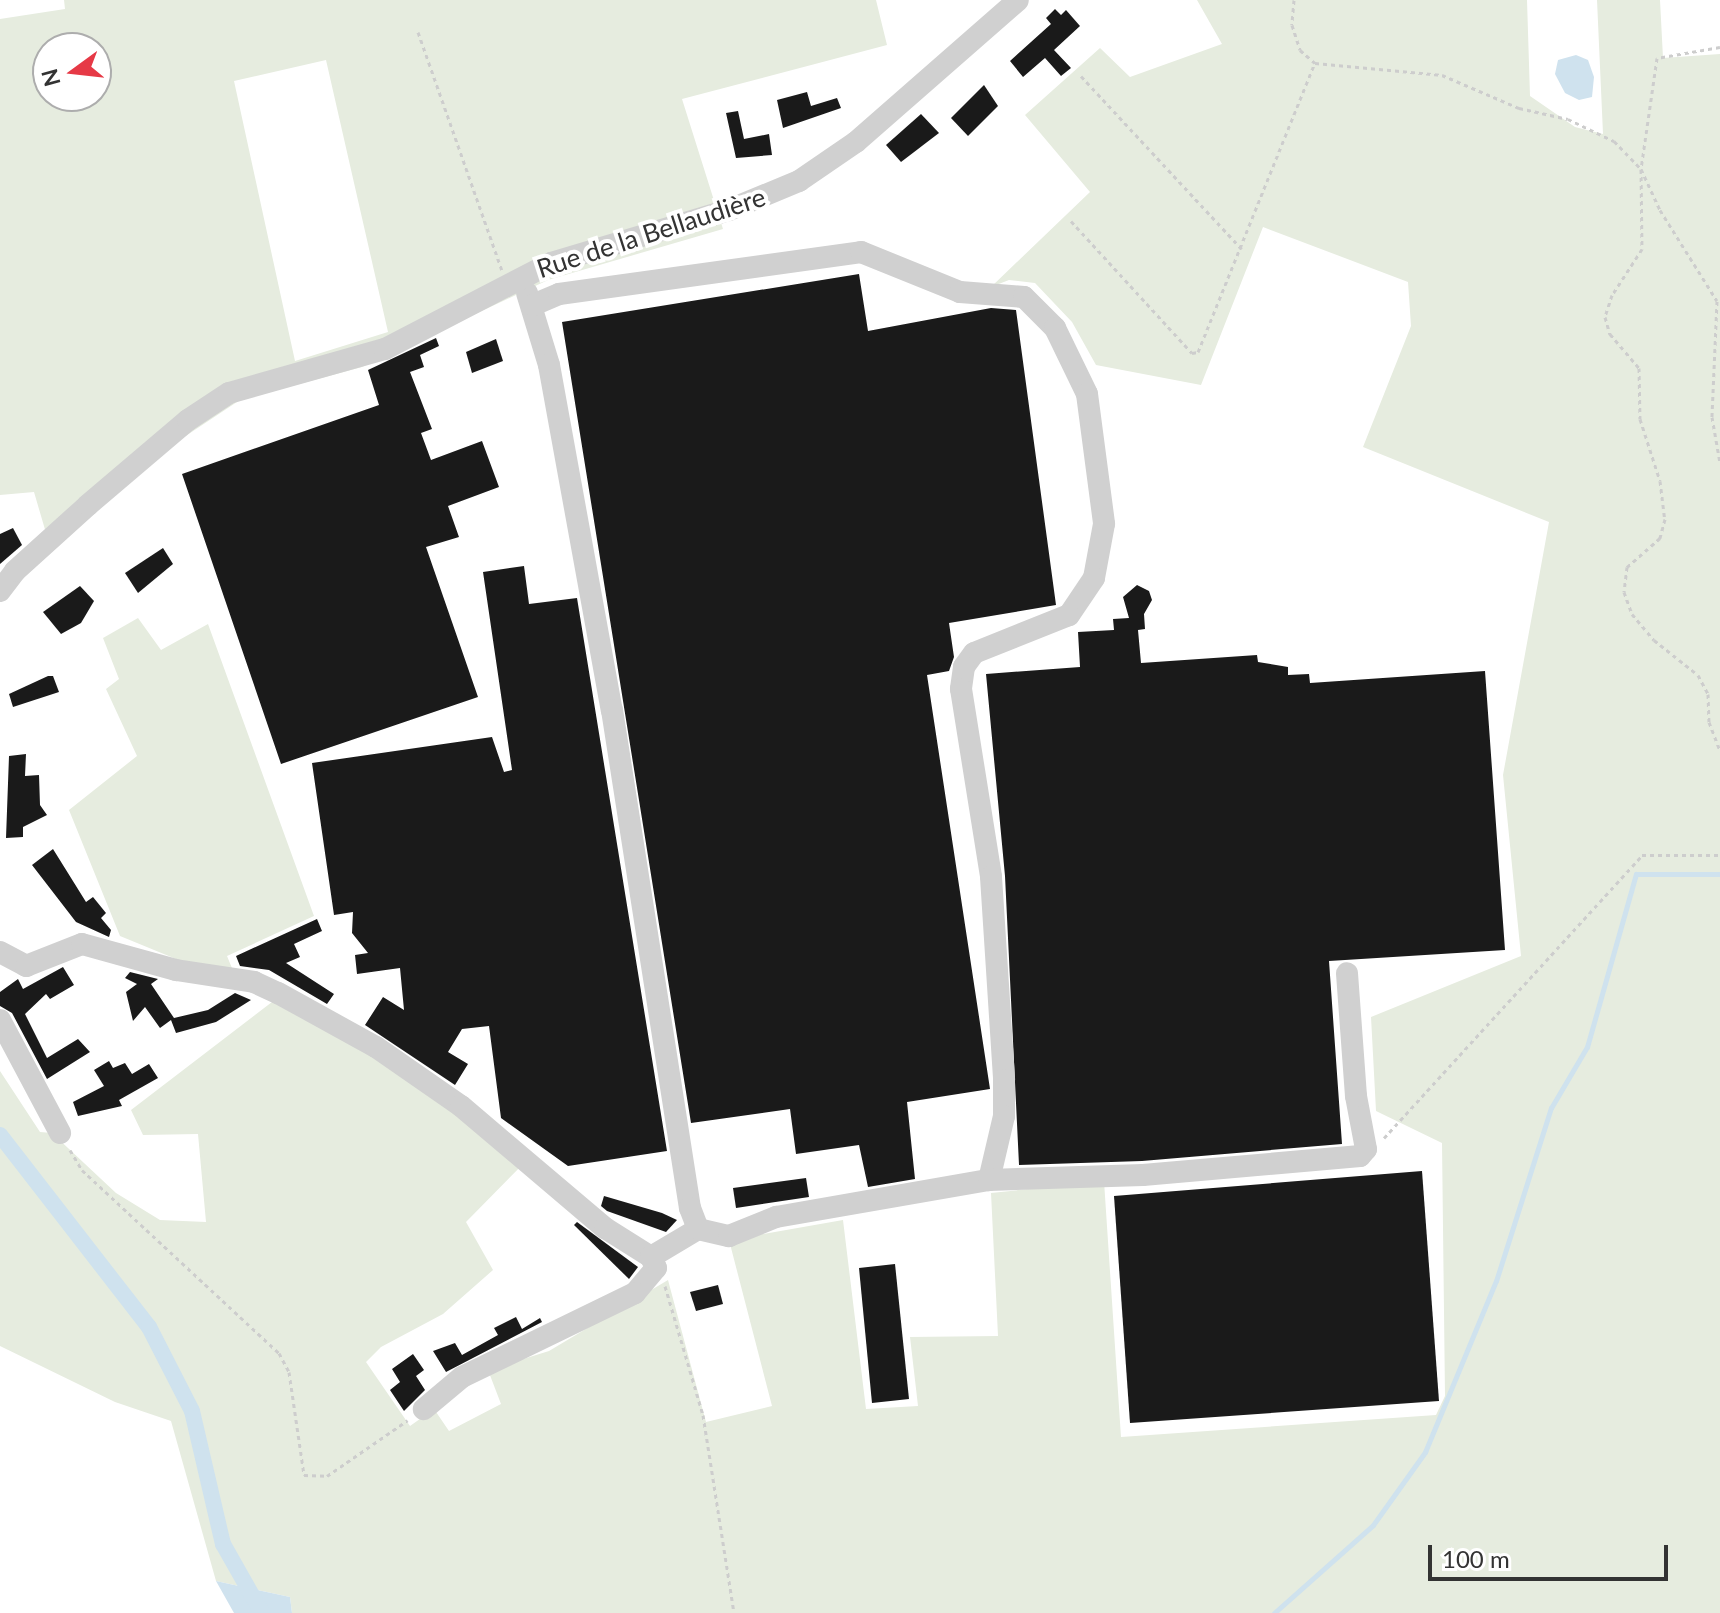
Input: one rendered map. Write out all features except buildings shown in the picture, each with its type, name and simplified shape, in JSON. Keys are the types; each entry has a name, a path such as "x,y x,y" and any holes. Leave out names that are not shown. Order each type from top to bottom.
{"street":[{"name":"Rue de la Bellaudière","path":"0,591 15,571 88,505 188,420 229,393 385,349 551,263 729,210 799,181 856,142 1018,0"},
{"path":"533,305 559,294 861,252 960,292 1024,297 1055,328 1087,394 1104,524 1094,578 1069,615 974,653 964,667 961,689 991,877 1004,1080 1004,1116 989,1180"},
{"path":"513,282 533,305 612,710 690,1208 698,1229"},
{"path":"0,952 26,966 82,944 176,970 254,982 278,993 376,1047 461,1106 605,1228 653,1263"},
{"path":"424,1409 462,1377 635,1293 653,1263 698,1229 729,1236 776,1217 989,1180 1143,1175 1360,1156 1366,1149 1356,1096 1347,973"},
{"path":"0,1020 60,1133"}],"path":[{"path":"1294,0 1292,25 1300,50 1315,63 1442,75 1519,108 1580,124 1614,141 1641,169 1660,210 1718,301 1712,417 1720,463"},
{"path":"418,32 513,282"},
{"path":"1720,47 1657,58 1641,169 1642,249 1612,295 1605,317 1610,334 1639,368 1640,419 1665,519 1660,538 1627,567 1624,592 1632,614 1654,640 1698,675 1708,694 1709,722 1720,751"},
{"path":"1071,221 1192,353 1204,347 1315,63"},
{"path":"1081,76 1242,249"},
{"path":"1381,1142 1642,855 1720,855"},
{"path":"60,1133 82,1170 279,1353 289,1372 304,1475 327,1476 424,1409"},
{"path":"653,1263 703,1415 734,1613"}],"shaded area":[{"path":"64,0 876,0 887,45 682,99 723,229 548,280 362,367 240,400 172,445 51,550 34,492 0,495 0,19 65,9","holes":["326,60 388,332 295,361 234,81"]},
{"path":"1197,0 1527,0 1530,96 1575,127 1603,134 1597,0 1660,0 1663,58 1720,54 1720,1613 292,1613 290,1597 216,1581 171,1421 115,1402 0,1346 0,1071 40,1132 52,1133 116,1193 160,1220 206,1222 198,1134 143,1135 131,1110 272,1002 281,988 531,1156 466,1222 493,1270 443,1314 381,1347 366,1362 410,1426 434,1409 449,1431 501,1404 488,1370 549,1351 668,1280 706,1422 772,1406 729,1240 843,1220 866,1409 918,1406 910,1337 998,1336 991,1193 1104,1181 1121,1437 1436,1415 1445,1396 1442,1143 1376,1111 1371,1017 1521,956 1503,775 1549,522 1363,447 1411,326 1408,282 1263,227 1201,385 1096,365 1072,322 1035,283 1009,280 991,287 1090,192 1025,115 1100,48 1130,77 1222,44"},
{"path":"138,618 161,650 208,624 314,916 227,956 234,973 176,959 120,936 69,810 137,756 106,689 119,679 103,638"}],"water":[{"path":"1576,55 1588,60 1594,77 1592,97 1579,100 1565,93 1555,74 1558,60"},
{"path":"216,1581 290,1597 292,1613 234,1613"}],"waterway":[{"path":"1274,1613 1373,1525 1425,1452 1496,1281 1551,1108 1587,1047 1636,874 1720,874"},
{"path":"0,1135 149,1327 192,1411 223,1544 262,1613"}]}
